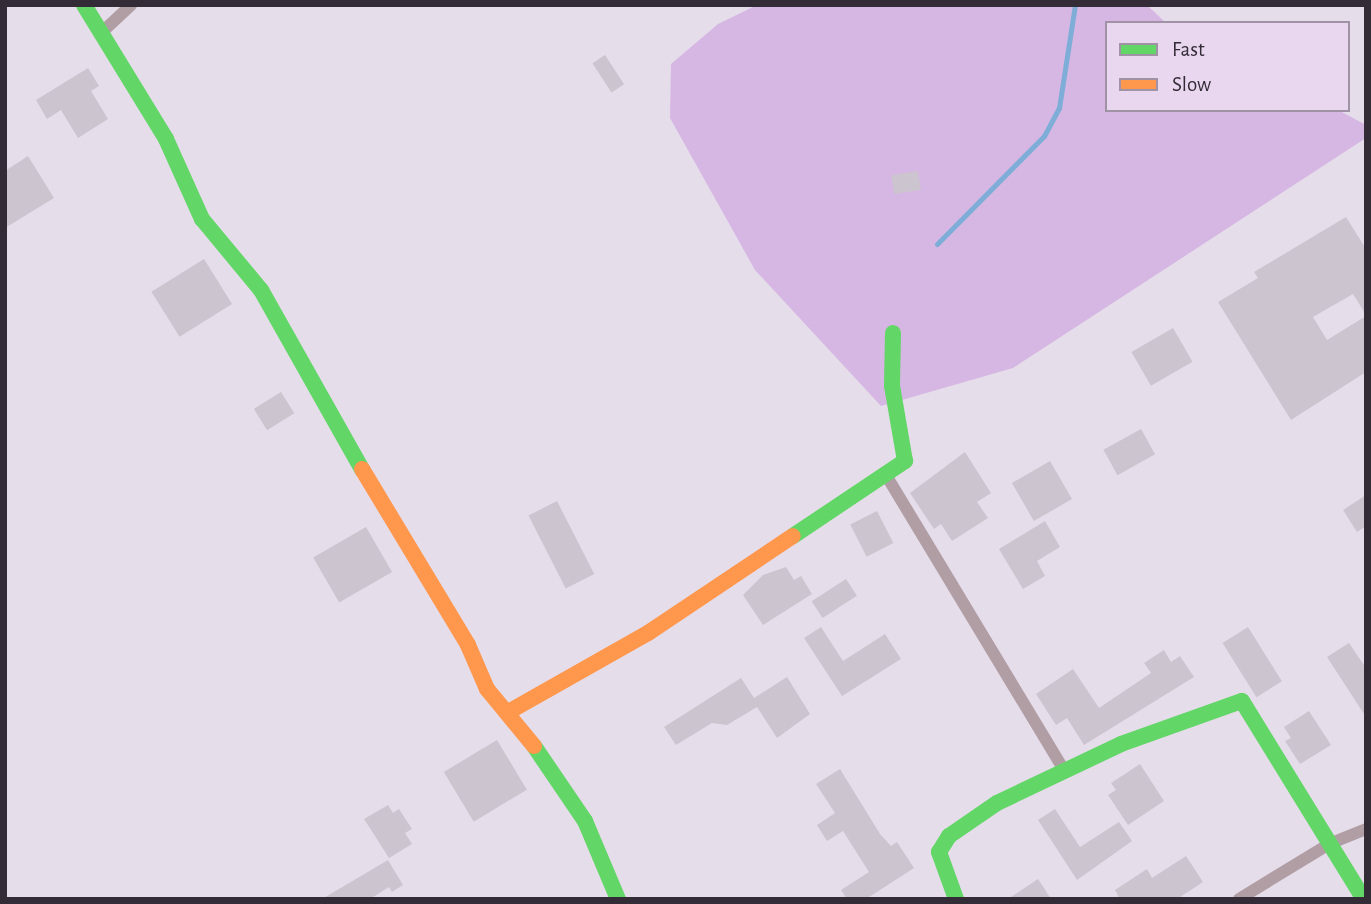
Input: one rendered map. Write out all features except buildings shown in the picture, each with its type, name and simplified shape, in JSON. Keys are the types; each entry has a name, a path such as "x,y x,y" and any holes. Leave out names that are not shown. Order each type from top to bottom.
{"street":[{"path":"84,5 166,139 202,219 261,290 409,552 468,645 481,680 510,711 585,821 618,899"},
{"path":"102,33 131,5"},
{"path":"510,711 649,633 905,461 892,386 893,333"},
{"path":"886,475 1065,772"},
{"path":"956,899 939,852 949,836 997,803 1121,744 1242,701 1364,899"},
{"path":"1239,899 1329,844 1366,829"}],"shaded area":[{"path":"757,5 1147,5 1164,21 1105,21 1105,112 1342,112 1366,125 1366,138 1013,368 881,406 755,270 670,118 671,64 718,24"}],"waterway":[{"path":"937,244 1044,136 1059,108 1075,5"}],"traffic: fast":[{"path":"84,5 166,139 202,219 261,290 362,469"},
{"path":"793,536 905,461 892,386 893,333"},
{"path":"956,899 939,852 949,836 997,803 1121,744 1242,701 1364,899"},
{"path":"534,746 585,821 618,899"}],"traffic: slow":[{"path":"362,469 468,645 487,689 534,746"},
{"path":"510,711 648,633 793,536"}]}
